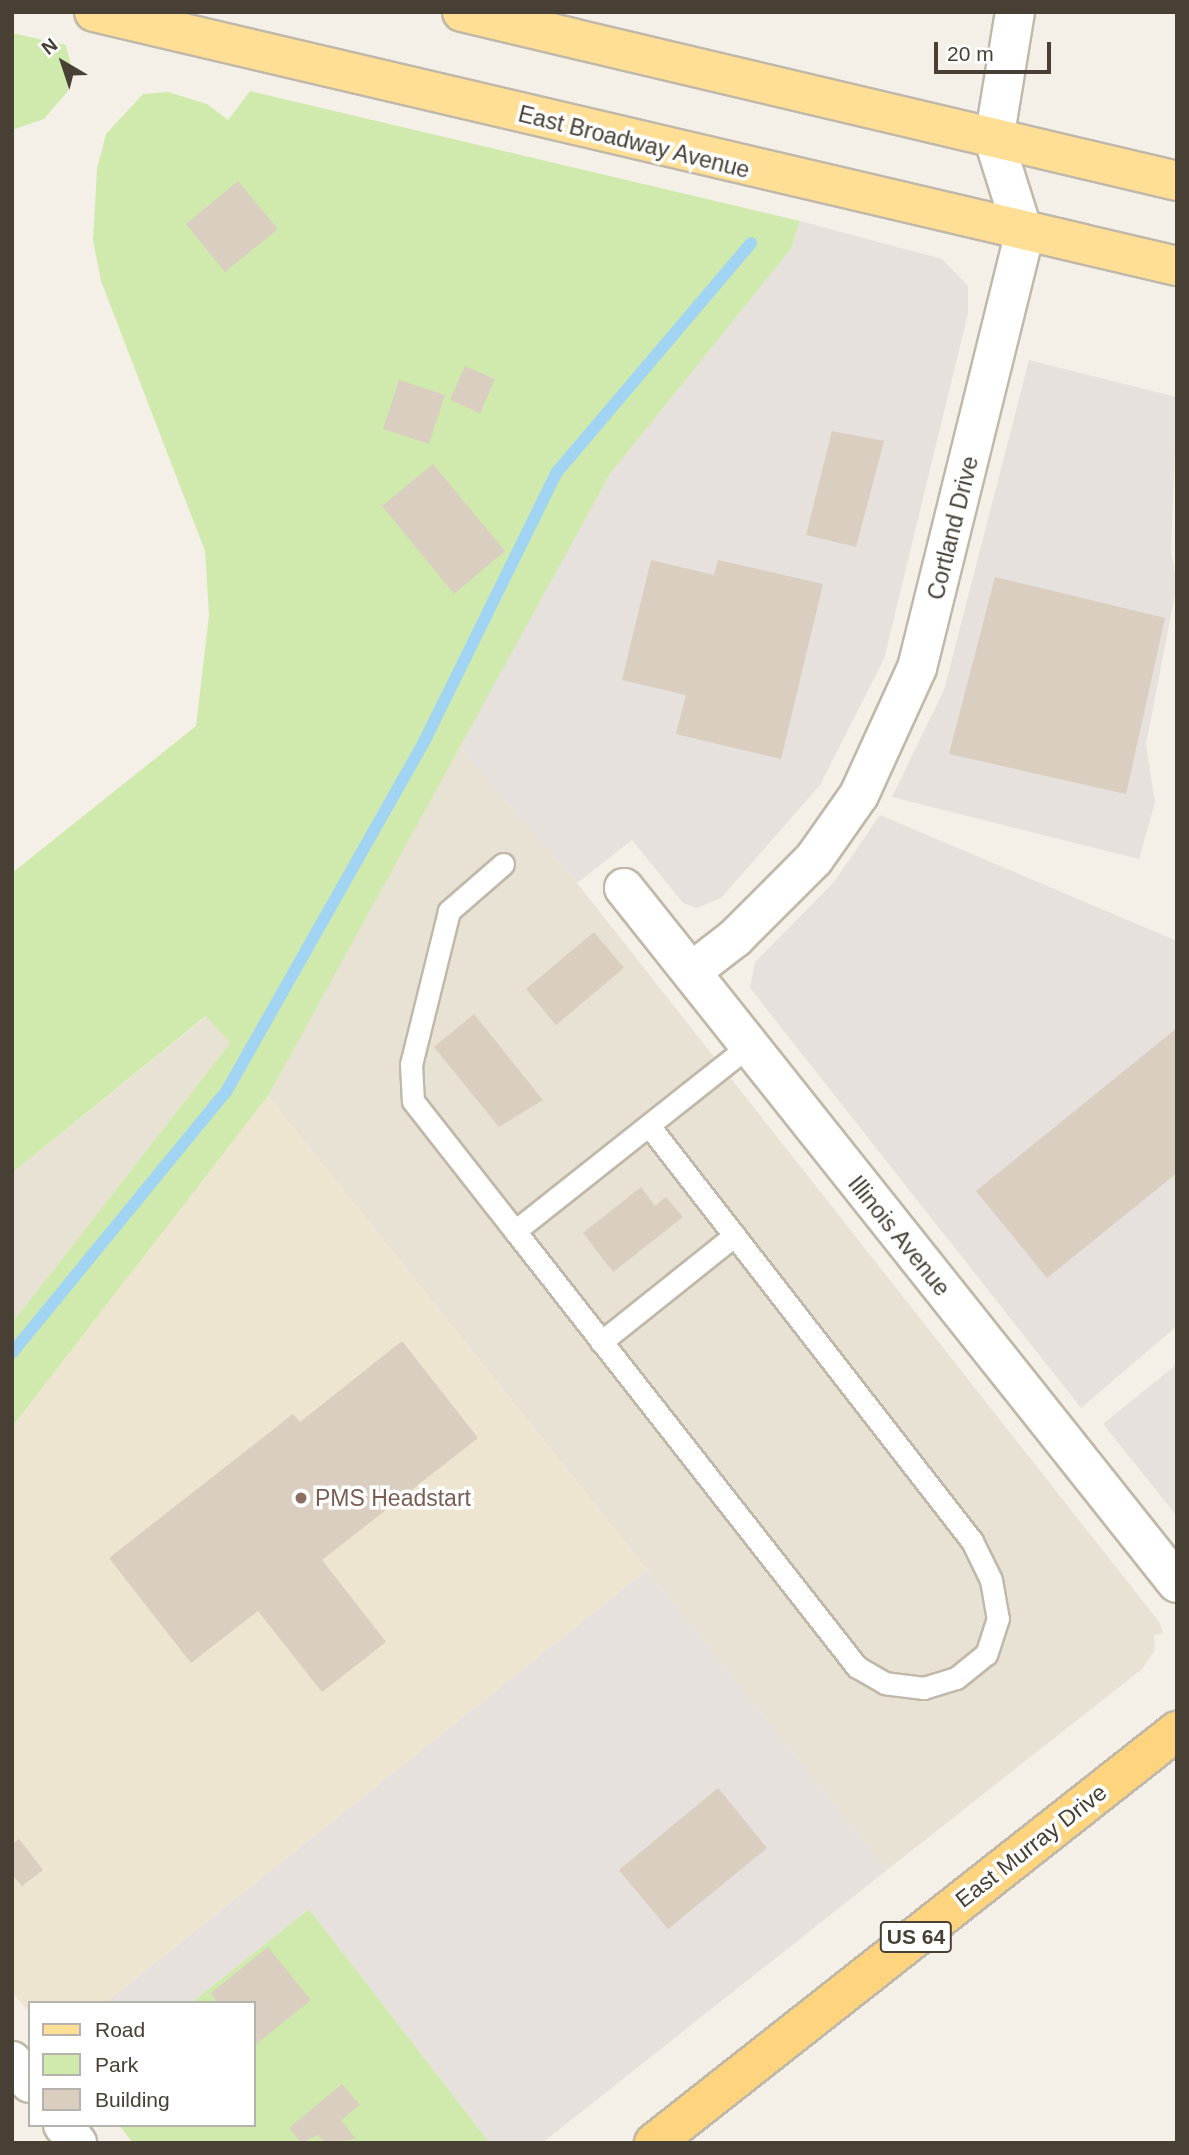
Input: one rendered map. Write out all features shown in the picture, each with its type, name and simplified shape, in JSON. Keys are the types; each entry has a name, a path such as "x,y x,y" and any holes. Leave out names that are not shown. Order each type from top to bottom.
{"highway":[{"name":"East Murray Drive","path":"654,2143 1177,1731"}],"main road":[{"path":"462,12 1177,181"},
{"name":"East Broadway Avenue","path":"113,14 1024,234 1177,266"}],"street":[{"path":"1015,12 995,140 1024,234"},
{"name":"Cortland Drive","path":"691,972 736,938 814,859 859,795 897,720 930,625 1024,234"},
{"name":"Illinois Avenue","path":"624,888 747,1047 1177,1583"},
{"path":"12,2061 28,2081"},
{"path":"65,2127 77,2143"}],"lane":[{"path":"503,864 449,911 411,1064 413,1101 857,1667 885,1684 924,1688 956,1678 986,1654 998,1618 991,1580 972,1541 650,1127"},
{"path":"515,1231 650,1127 747,1047"},
{"path":"601,1342 736,1235"}],"shaded area":[{"path":"800,221 942,259 968,286 968,313 884,659 820,785 721,898 697,908 683,903 632,840 577,883 458,745 610,474 791,249"},
{"path":"1029,360 1177,397 1171,552 1177,584 1146,744 1155,803 1139,859 892,797 944,690"},
{"path":"458,745 577,883 1160,1623 1163,1633 1154,1635 1155,1650 1142,1669 887,1870 268,1096"},
{"path":"880,815 1177,941 1177,1326 1081,1408 750,988 755,962 834,882"},
{"path":"207,1016 230,1043 12,1323 12,1173"},
{"name":"PMS Headstart","path":"268,1096 647,1570 108,2001 28,2001 28,2011 12,1992 12,1427"},
{"path":"1177,1364 1177,1516 1103,1424"},
{"path":"647,1570 887,1870 542,2143 490,2143 309,1909 194,2001 108,2001"}],"green space":[{"path":"12,33 66,45 71,66 68,91 44,119 12,130"},
{"path":"250,91 800,221 791,249 610,474 268,1096 12,1427 12,1323 230,1043 206,1016 12,1173 12,873 196,726 209,615 205,551 101,281 93,240 97,169 106,134 143,94 168,92 207,104 228,120"},
{"path":"309,1909 490,2143 133,2143 121,2127 256,2127 256,2001 194,2001"}],"building":[{"path":"238,181 278,229 225,272 186,224"},
{"path":"465,366 495,379 480,413 450,400"},
{"path":"399,380 445,395 429,444 383,429"},
{"path":"832,431 884,441 856,547 806,535"},
{"path":"433,464 505,551 454,594 382,506"},
{"path":"651,560 714,575 718,560 823,584 781,759 676,734 686,695 622,680"},
{"path":"995,577 1165,618 1126,794 949,754"},
{"path":"594,932 624,968 556,1025 526,989"},
{"path":"474,1014 543,1100 499,1127 434,1047"},
{"path":"1177,1028 1177,1173 1047,1278 976,1191"},
{"path":"641,1187 655,1206 666,1197 683,1217 613,1272 583,1233"},
{"path":"402,1341 478,1438 322,1560 386,1642 322,1692 258,1611 191,1663 109,1558 293,1414 300,1422"},
{"path":"718,1788 767,1848 668,1929 619,1870"},
{"path":"19,1839 43,1870 22,1886 12,1875 12,1844"},
{"path":"268,1947 311,2000 256,2044 256,2001 217,2001 211,1993"},
{"path":"342,2084 360,2105 341,2120 356,2139 325,2143 318,2135 301,2143 289,2128"}],"waterway":[{"path":"12,1353 226,1092 424,742 557,472 751,243"}],"place":[{"name":"PMS Headstart","path":"301,1498"}]}
